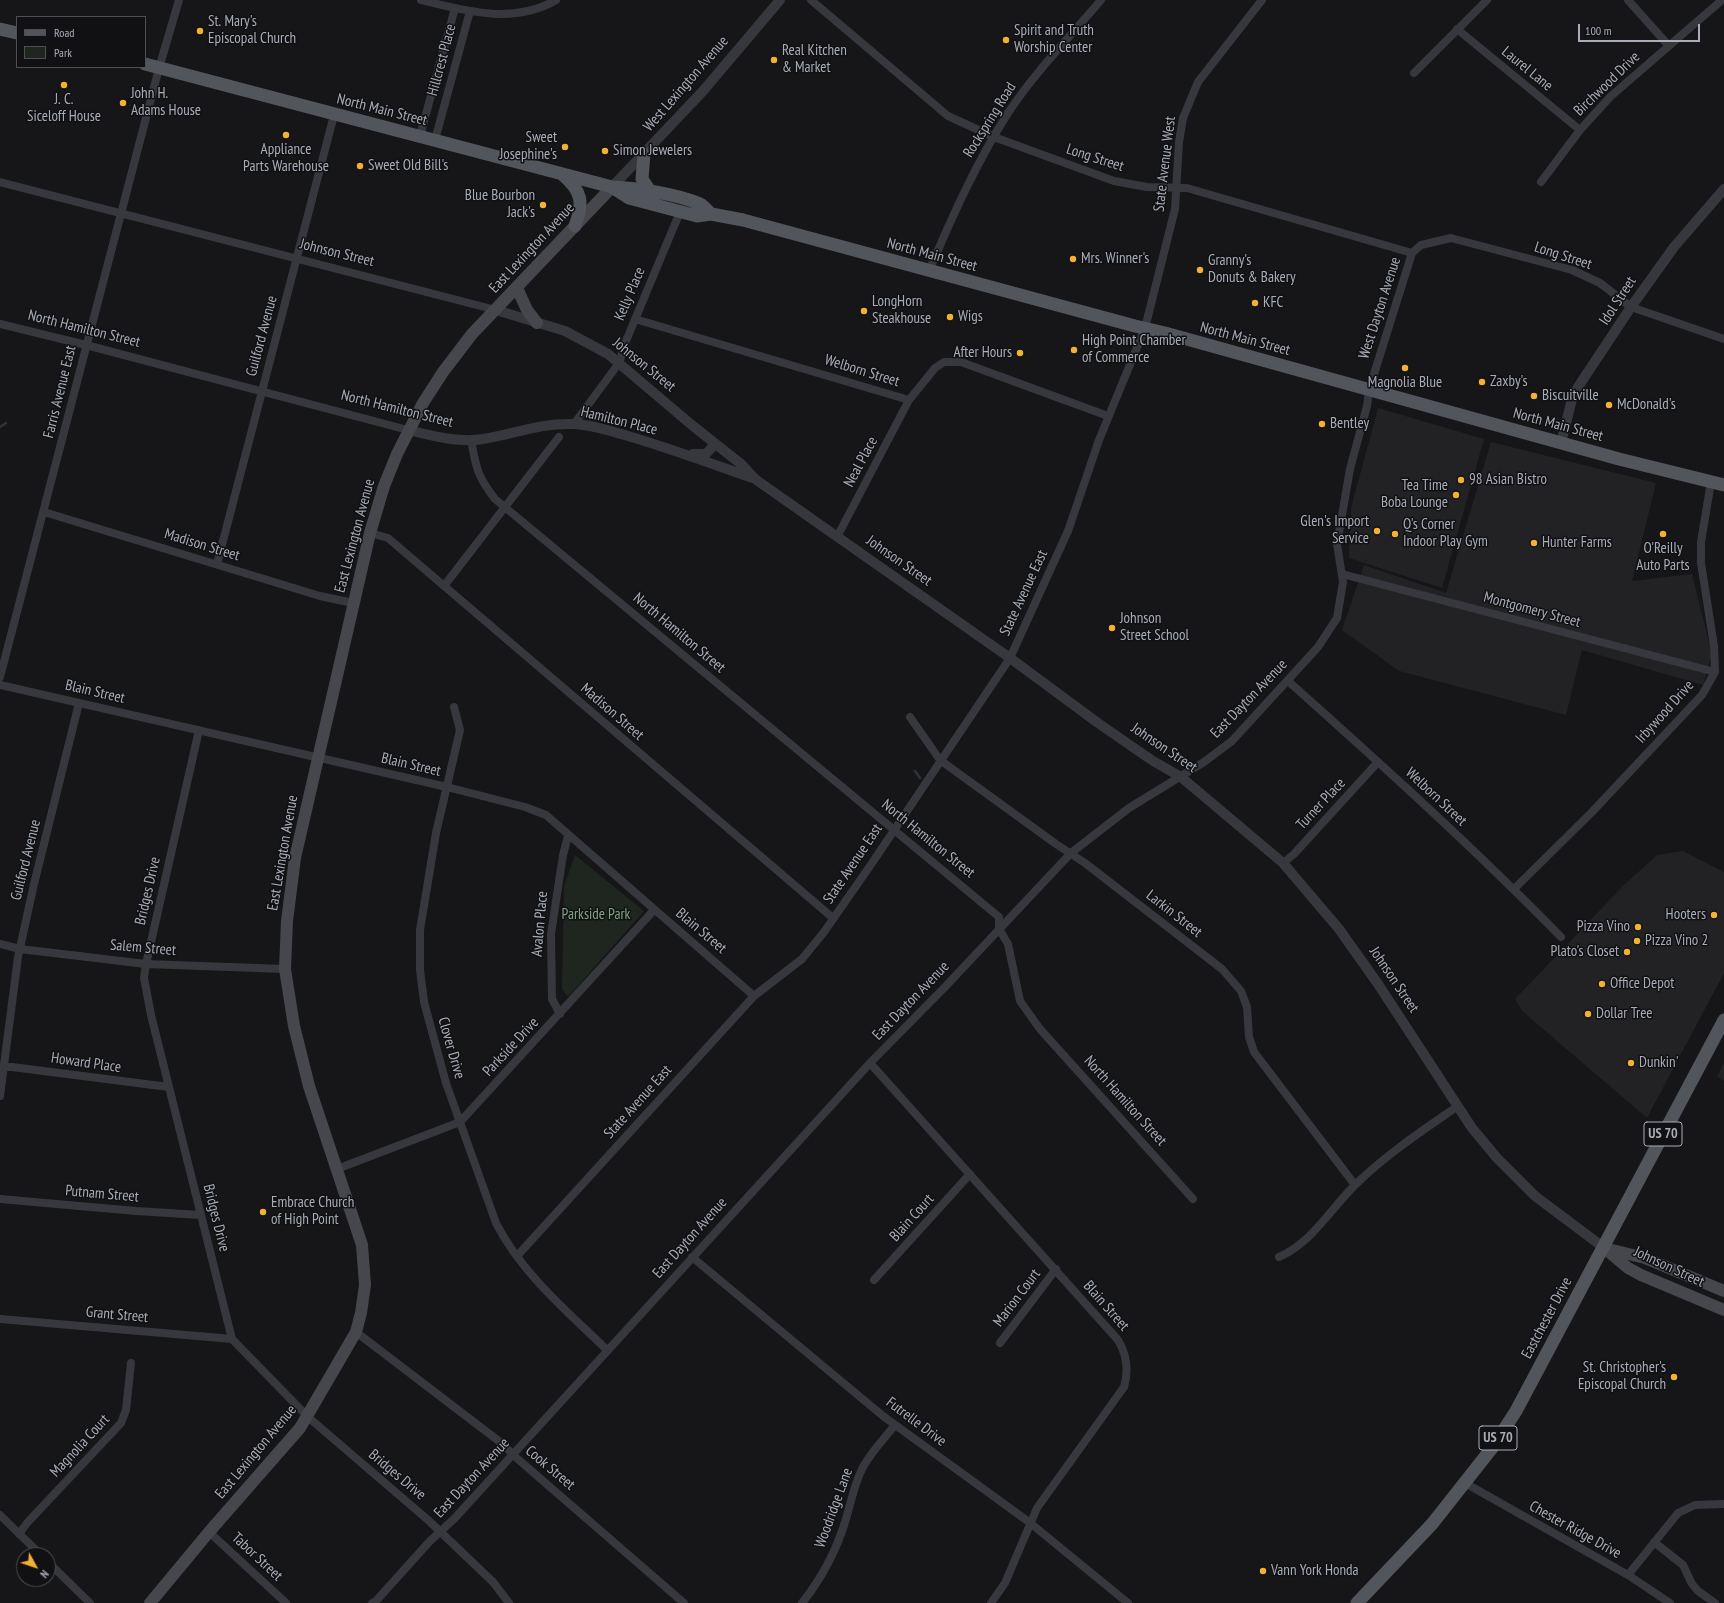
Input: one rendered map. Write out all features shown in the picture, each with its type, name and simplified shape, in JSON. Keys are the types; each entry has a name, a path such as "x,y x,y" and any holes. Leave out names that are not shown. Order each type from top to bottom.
{"main road":[{"path":"0,28 16,33"},
{"name":"North Main Street","path":"146,64 612,187 637,188 701,204 711,214"},
{"path":"644,154 642,179 650,191"},
{"path":"561,173 572,183 581,200 580,212 575,226"},
{"name":"North Main Street","path":"612,187 630,198 680,212 697,216 711,214 743,220 1145,328 1561,443 1724,485"},
{"name":"East Lexington Avenue","path":"150,1603 308,1417 356,1332 361,1313 365,1285 362,1244 309,1086 294,1026 285,969 291,883 370,533 384,486 408,430 443,372 472,334 612,187"},
{"path":"517,288 527,310 537,323"},
{"name":"Eastchester Drive","path":"1357,1603 1432,1524 1492,1448 1516,1410 1724,1020"},
{"name":"Johnson Street","path":"1603,1248 1645,1258 1724,1291"},
{"name":"Johnson Street","path":"1603,1248 1628,1268 1641,1275 1724,1310"}],"street":[{"name":"Farris Avenue East","path":"0,677 44,512 86,344 159,68 179,0"},
{"path":"421,0 470,11 504,15 528,11 556,0"},
{"name":"West Lexington Avenue","path":"612,187 703,91 780,0"},
{"name":"Long Street","path":"811,0 948,116 994,137 1114,181 1147,187 1176,189 1187,188 1412,253"},
{"name":"Rockspring Road","path":"929,271 959,201 994,137 1025,90 1101,0"},
{"name":"State Avenue West","path":"1145,328 1175,210 1179,142 1183,118 1193,90 1198,82 1262,0"},
{"path":"1414,73 1488,0"},
{"path":"1628,0 1669,46"},
{"name":"Birchwood Drive","path":"1541,182 1580,130 1610,97 1722,0"},
{"name":"Hillcrest Place","path":"420,136 455,8"},
{"name":"Hillcrest Place","path":"435,140 470,11"},
{"name":"Laurel Lane","path":"1457,29 1580,130"},
{"name":"Guilford Avenue","path":"217,564 334,115"},
{"name":"Johnson Street","path":"0,182 496,310 565,331 608,354 742,464 755,479 1010,658 1153,761 1181,777 1283,863 1339,929 1382,990 1477,1134 1518,1180 1535,1196 1603,1248"},
{"name":"Idol Street","path":"1561,443 1573,395 1631,307 1674,246 1724,189"},
{"name":"Kelly Place","path":"574,424 618,363 680,212"},
{"name":"West Dayton Avenue","path":"1369,390 1412,253 1422,245 1451,238 1476,245"},
{"name":"Long Street","path":"1476,245 1572,270 1600,283 1631,307 1724,339"},
{"name":"Welborn Street","path":"635,319 909,400 935,368 944,362 961,362 1108,416"},
{"name":"North Hamilton Street","path":"0,324 86,344 436,437 471,440 477,473 483,485 495,498 999,917 999,929 1008,944 1020,1000 1040,1029 1193,1199"},
{"name":"State Avenue East","path":"517,1256 754,996 802,959 866,873 940,760 1010,658 1068,531 1108,416 1145,328"},
{"name":"East Dayton Avenue","path":"372,1603 376,1601 441,1532 870,1063 944,988 1071,853 1129,808 1181,777 1232,740 1318,647 1337,618 1343,582 1337,544 1350,469 1367,406 1369,390"},
{"name":"Neal Place","path":"837,538 909,400"},
{"name":"Hamilton Place","path":"471,440 484,439 542,425 574,424 615,432 686,454 755,479"},
{"path":"444,586 560,437"},
{"path":"686,454 706,454 716,444"},
{"path":"1711,482 1702,542 1701,563 1714,646 1715,672"},
{"name":"Madison Street","path":"44,512 320,596 354,603"},
{"name":"Madison Street","path":"370,533 388,538 833,918"},
{"name":"Montgomery Street","path":"1342,574 1715,672"},
{"name":"Irbywood Drive","path":"1514,889 1592,812 1702,695 1715,672"},
{"name":"Welborn Street","path":"1288,681 1378,762 1514,889 1561,937"},
{"name":"Blain Street","path":"0,685 447,787 526,808 546,815 568,836 754,996"},
{"name":"Guilford Avenue","path":"0,1096 2,1068 20,949 36,877 79,704"},
{"name":"Clover Drive","path":"454,707 460,730 436,833 420,930 420,970 424,1002 433,1041 496,1223 506,1242 537,1282 607,1350"},
{"name":"Larkin Street","path":"910,717 940,760 1071,853 1230,976 1241,990 1247,1007 1249,1037 1254,1052 1355,1185"},
{"name":"Bridges Drive","path":"199,730 144,978 169,1087 232,1339 308,1417 441,1532 493,1582 509,1603"},
{"name":"Turner Place","path":"1283,863 1294,854 1378,762"},
{"name":"Avalon Place","path":"560,1014 552,999 551,934 563,855 568,836"},
{"name":"Parkside Drive","path":"336,1169 460,1122 654,910"},
{"name":"Salem Street","path":"0,944 20,949 146,964 285,969"},
{"name":"Blain Street","path":"870,1063 1056,1269 1118,1340 1124,1350 1127,1376 1118,1397 1059,1476 1029,1522 1005,1583 991,1603"},
{"name":"Howard Place","path":"2,1068 12,1067 169,1087"},
{"path":"1279,1257 1300,1245 1355,1185 1395,1151 1458,1106"},
{"name":"Blain Court","path":"874,1280 970,1174"},
{"name":"Putnam Street","path":"0,1199 201,1215"},
{"name":"Futrelle Drive","path":"692,1257 895,1425 1029,1522 1128,1603"},
{"name":"Marion Court","path":"1000,1343 1056,1269"},
{"name":"Grant Street","path":"0,1319 232,1339"},
{"name":"Cook Street","path":"356,1332 504,1445 512,1454 684,1603"},
{"name":"Magnolia Court","path":"19,1534 27,1523 121,1423 126,1410 131,1363"},
{"name":"Woodridge Lane","path":"802,1603 828,1564 840,1534 854,1487 863,1467 895,1425"},
{"name":"Chester Ridge Drive","path":"1465,1483 1628,1575 1670,1603"},
{"path":"1628,1575 1673,1518 1686,1508 1701,1504 1724,1504"},
{"path":"0,1515 33,1547"},
{"name":"Tabor Street","path":"209,1532 286,1603"},
{"path":"1654,1542 1683,1565 1692,1584 1715,1603"},
{"path":"56,1570 90,1603"}],"shaded area":[{"path":"1378,408 1484,439 1442,588 1349,558 1351,508"},
{"path":"1491,442 1656,483 1632,581 1692,574 1712,654 1703,685 1582,650 1566,715 1399,671 1342,630 1364,565 1446,593"},
{"path":"1683,851 1724,872 1724,973 1647,1118 1522,1011 1515,999 1624,885 1657,855"},
{"path":"1724,1063 1724,1081 1717,1077"}],"green space":[{"name":"Parkside Park","path":"575,855 644,911 568,997 562,989 564,886"}],"waterway":[{"path":"0,427 6,423"},
{"path":"915,771 920,778"}],"place":[{"name":"St. Mary's Episcopal Church","path":"200,31"},
{"name":"Spirit and Truth Worship Center","path":"1006,40"},
{"name":"Real Kitchen & Market","path":"774,60"},
{"name":"J. C. Siceloff House","path":"64,85"},
{"name":"John H. Adams House","path":"123,103"},
{"name":"Appliance Parts Warehouse","path":"286,135"},
{"name":"Sweet Josephine's","path":"565,147"},
{"name":"Simon Jewelers","path":"605,151"},
{"name":"Sweet Old Bill's","path":"360,166"},
{"name":"Blue Bourbon Jack's","path":"543,205"},
{"name":"Mrs. Winner's","path":"1073,259"},
{"name":"Granny's Donuts & Bakery","path":"1200,270"},
{"name":"KFC","path":"1255,303"},
{"name":"LongHorn Steakhouse","path":"864,311"},
{"name":"Wigs","path":"950,317"},
{"name":"High Point Chamber of Commerce","path":"1074,350"},
{"name":"After Hours","path":"1020,353"},
{"name":"Magnolia Blue","path":"1405,368"},
{"name":"Zaxby's","path":"1482,382"},
{"name":"Biscuitville","path":"1534,396"},
{"name":"McDonald's","path":"1609,405"},
{"name":"Bentley","path":"1322,424"},
{"name":"98 Asian Bistro","path":"1461,480"},
{"name":"Tea Time Boba Lounge","path":"1456,495"},
{"name":"Glen's Import Service","path":"1377,531"},
{"name":"Q's Corner Indoor Play Gym","path":"1395,534"},
{"name":"O'Reilly Auto Parts","path":"1663,534"},
{"name":"Hunter Farms","path":"1534,543"},
{"name":"Johnson Street School","path":"1112,628"},
{"name":"Hooters","path":"1714,915"},
{"name":"Pizza Vino","path":"1638,927"},
{"name":"Pizza Vino 2","path":"1637,941"},
{"name":"Plato's Closet","path":"1627,952"},
{"name":"Office Depot","path":"1602,984"},
{"name":"Dollar Tree","path":"1588,1014"},
{"name":"Dunkin'","path":"1631,1063"},
{"name":"Embrace Church of High Point","path":"263,1212"},
{"name":"St. Christopher's Episcopal Church","path":"1674,1377"},
{"name":"Vann York Honda","path":"1263,1571"}]}
